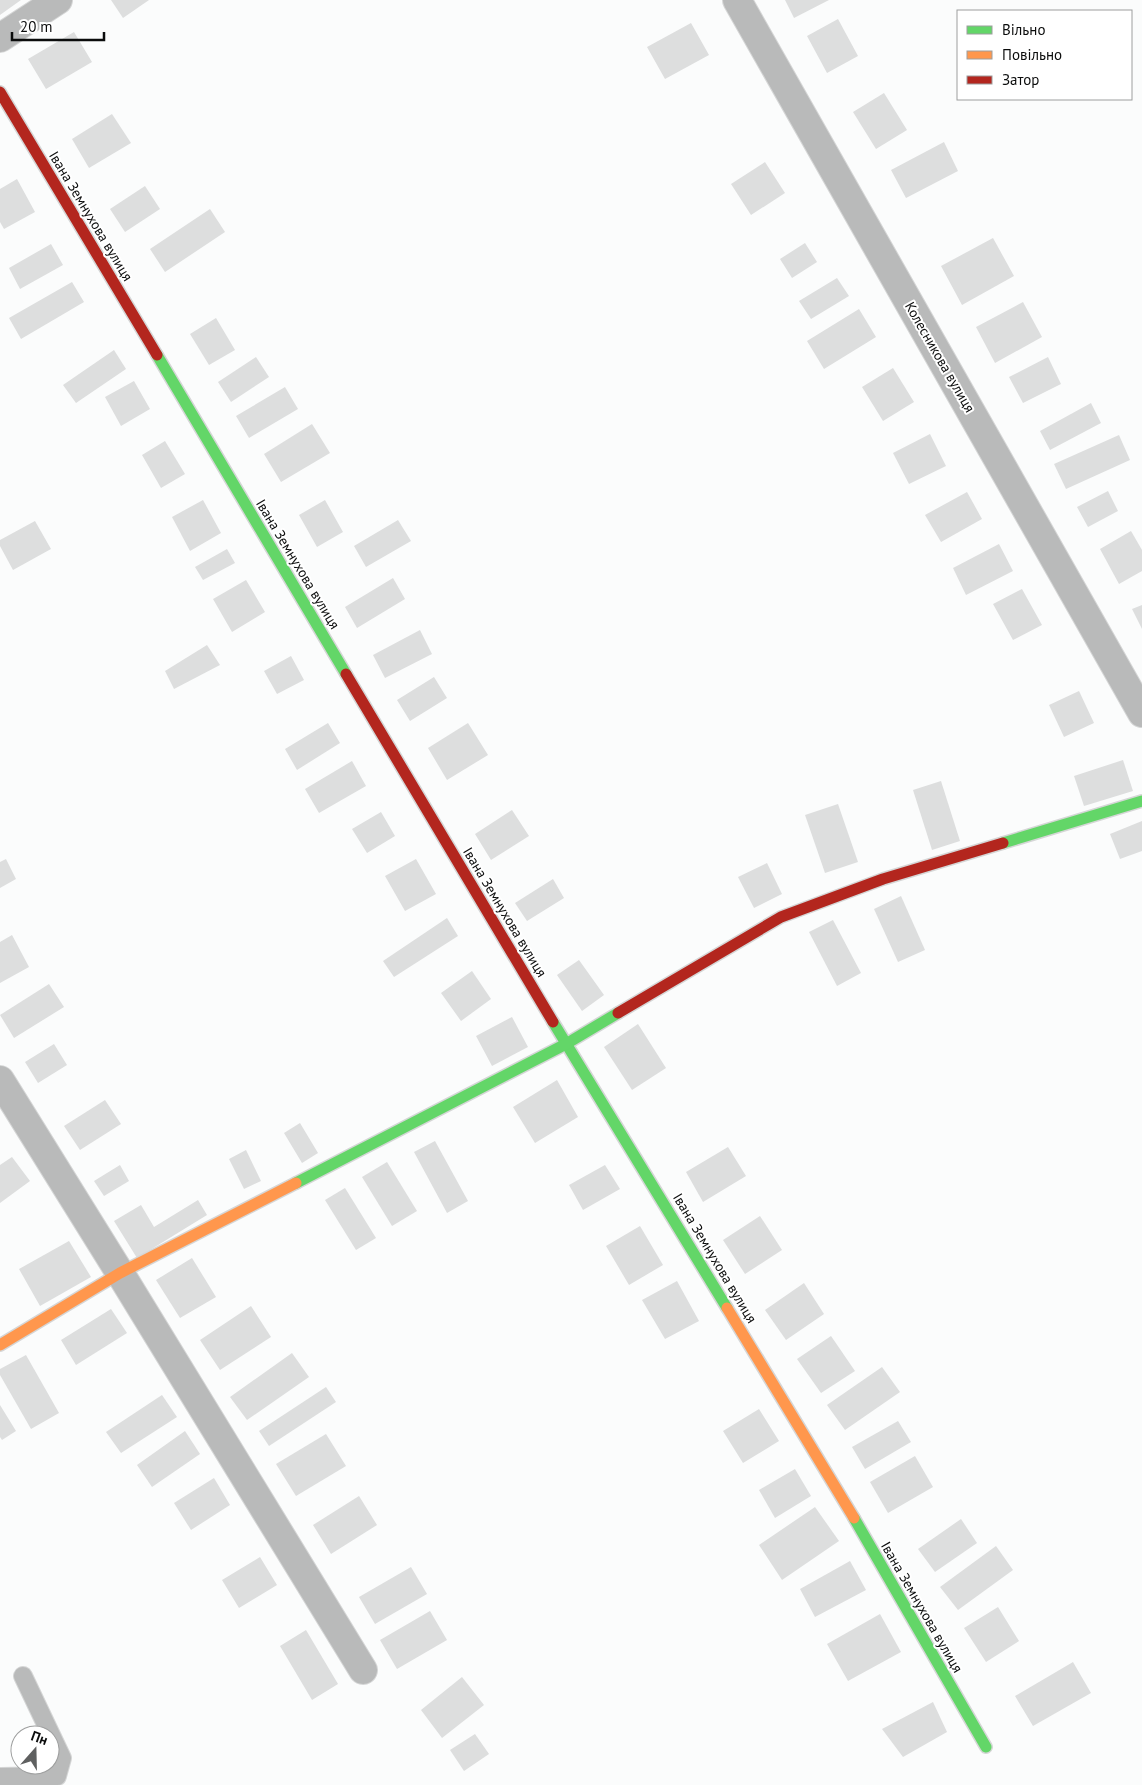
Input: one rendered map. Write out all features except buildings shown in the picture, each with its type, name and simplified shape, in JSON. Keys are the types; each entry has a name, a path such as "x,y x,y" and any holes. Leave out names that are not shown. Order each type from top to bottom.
{"street":[{"path":"0,38 58,0"},
{"name":"Колесникова вулиця","path":"737,0 1142,713"},
{"name":"Івана Земнухова вулиця","path":"0,92 566,1044 816,1453 986,1747"},
{"path":"0,1345 120,1273 566,1044 781,917 883,879 1142,801"},
{"path":"0,1080 363,1670"}],"lane":[{"path":"0,1777 57,1776 62,1758 23,1676"}],"traffic: fast":[{"path":"157,355 346,674"},
{"path":"1003,843 1142,801"},
{"path":"296,1183 566,1044 618,1013"},
{"path":"553,1022 727,1308"},
{"path":"854,1518 986,1747"}],"traffic: slow":[{"path":"0,1345 120,1273 296,1183"},
{"path":"727,1308 854,1518"}],"traffic: jam":[{"path":"0,92 157,355"},
{"path":"346,674 553,1022"},
{"path":"618,1013 781,917 883,879 1003,843"}]}
